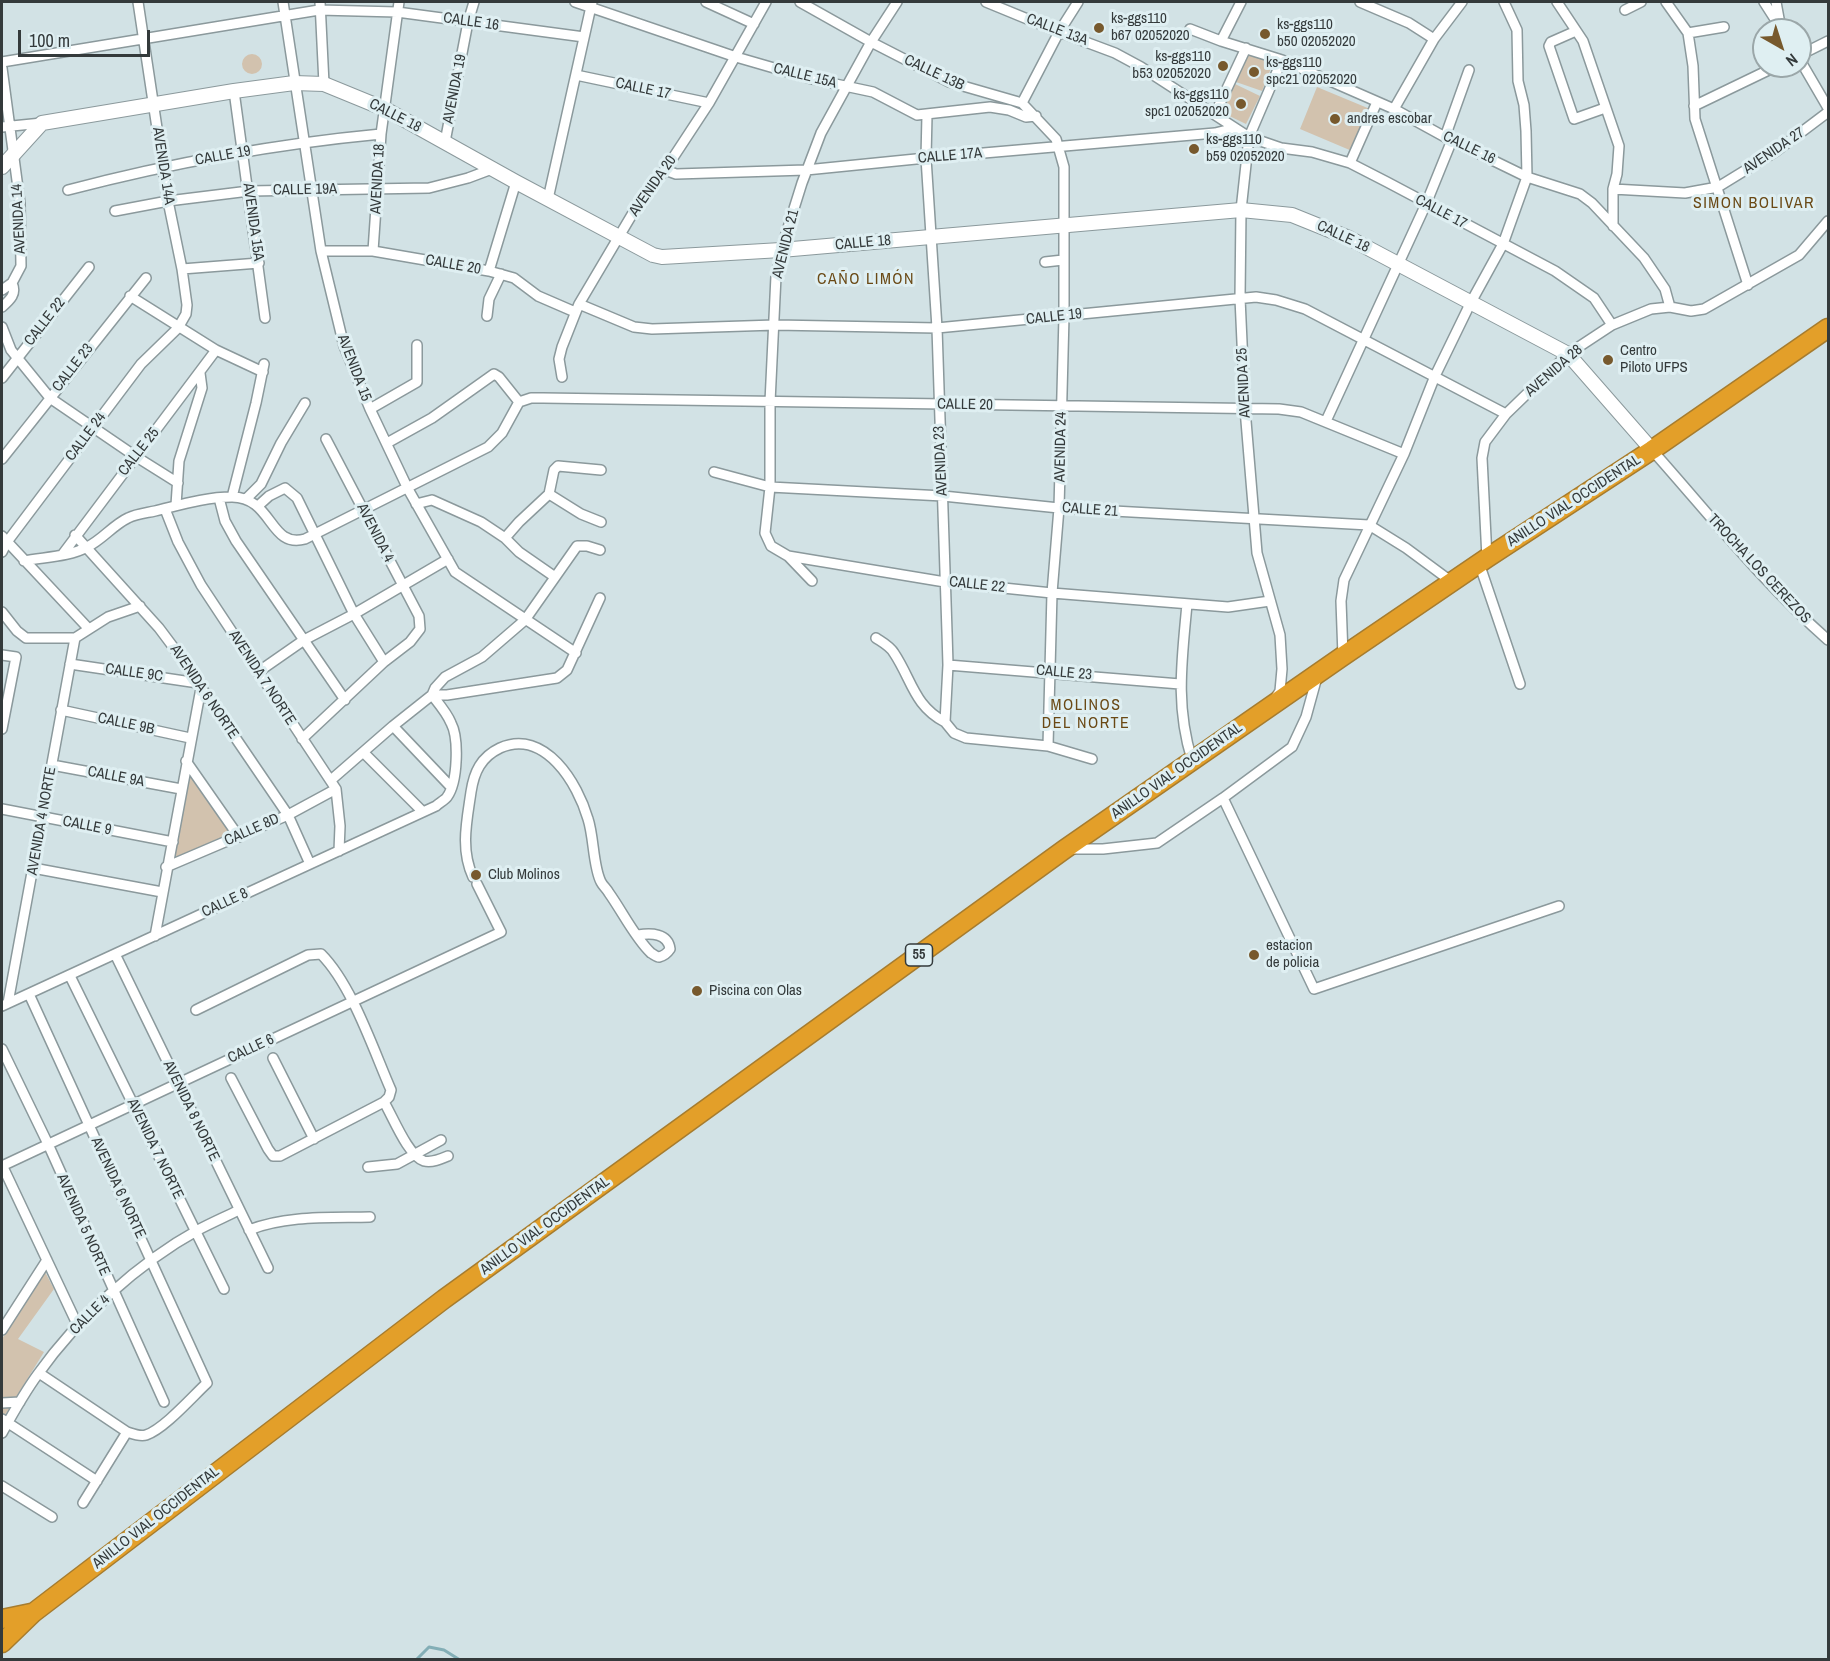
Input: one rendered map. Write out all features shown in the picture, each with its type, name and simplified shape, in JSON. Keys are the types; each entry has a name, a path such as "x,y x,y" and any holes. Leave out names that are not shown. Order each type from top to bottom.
{"highway":[{"name":"ANILLO VIAL OCCIDENTAL","path":"2,1643 33,1613 444,1299 1065,849 1269,706 1483,560 1652,450 1828,328"},
{"name":"ANILLO VIAL OCCIDENTAL","path":"2,1620 33,1613"}],"street":[{"name":"AVENIDA 14A","path":"138,2 168,201 187,304 186,314 178,328"},
{"name":"AVENIDA 15","path":"283,2 321,251 344,346 370,409 408,489 455,572 576,653"},
{"name":"AVENIDA 18","path":"374,250 381,134 399,2"},
{"name":"AVENIDA 19","path":"444,142 474,2"},
{"name":"CALLE 15A","path":"575,2 592,4 736,57 812,79 873,92 917,115 990,107 1009,110 1026,117 1036,116"},
{"path":"706,2 754,24"},
{"name":"AVENIDA 20","path":"562,377 559,359 577,308 640,201 665,170 710,103 766,2"},
{"name":"CALLE 13B","path":"800,2 871,42 950,82 1022,104 1036,116 1060,147"},
{"name":"AVENIDA 21","path":"771,546 765,533 770,487 770,402 776,276 781,250 806,170 821,133 871,42 897,2"},
{"name":"CALLE 13A","path":"987,2 1115,53 1141,67 1249,137"},
{"path":"1022,104 1059,32 1078,2"},
{"path":"1221,41 1240,2"},
{"path":"1360,2 1409,23 1434,39"},
{"path":"1394,109 1434,39 1462,2"},
{"path":"1343,656 1341,601 1344,580 1404,454 1434,376 1503,244 1527,177 1524,105 1518,81 1517,30 1504,2"},
{"path":"1557,2 1583,41 1619,147 1617,174 1612,189 1613,226"},
{"path":"1625,10 1641,2"},
{"path":"1666,2 1688,33 1693,66 1695,119 1748,285"},
{"path":"1764,2 1774,18"},
{"path":"1776,2 1779,18"},
{"path":"548,199 592,4"},
{"name":"CALLE 16","path":"2,62 285,14 319,6 397,12 584,37"},
{"path":"319,6 324,84"},
{"path":"1688,33 1724,27"},
{"name":"CALLE 16","path":"1190,29 1282,60 1394,109 1448,139 1527,177 1580,194 1592,203 1644,258 1665,289 1670,307"},
{"path":"1576,31 1551,42 1550,46 1574,119 1605,108"},
{"path":"1812,49 1828,41"},
{"path":"1215,114 1246,48"},
{"name":"AVENIDA 25","path":"1269,706 1280,691 1282,669 1280,635 1257,553 1253,520 1240,298 1241,210 1249,137 1282,60"},
{"name":"AVENIDA 14","path":"2,68 6,126 13,154 20,203 21,266 12,283 13,296 2,307"},
{"path":"1326,421 1425,204 1469,70"},
{"name":"CALLE 17","path":"576,75 710,103"},
{"path":"1694,106 1752,78"},
{"path":"1810,78 1828,110"},
{"name":"CALLE 18","path":"42,123 234,91 294,83 324,84 385,109 516,182 620,235 653,255 662,257 781,250 1241,210 1278,213 1304,219 1349,238 1568,354 1652,450"},
{"name":"AVENIDA 15A","path":"234,91 266,318"},
{"path":"1350,163 1377,102"},
{"name":"AVENIDA 27","path":"1718,187 1775,153 1828,110"},
{"name":"AVENIDA 23","path":"927,115 927,158 937,328 948,664 945,722"},
{"path":"6,126 42,123"},
{"path":"2,167 42,123"},
{"name":"CALLE 17A","path":"665,170 676,174 806,170 1215,133 1235,128"},
{"name":"CALLE 19","path":"68,190 164,166 304,141 381,134"},
{"name":"CALLE 17","path":"1249,137 1281,148 1320,154 1350,163 1555,271 1594,298 1612,325"},
{"name":"AVENIDA 24","path":"1048,746 1052,593 1059,508 1064,316 1064,167 1060,147"},
{"name":"CALLE 19A","path":"115,211 168,201 249,191 429,188 492,169"},
{"path":"489,271 516,182"},
{"path":"1612,189 1685,193 1718,187"},
{"name":"AVENIDA 28","path":"1520,684 1483,560 1482,458 1485,442 1490,433 1506,414 1568,354 1612,325 1651,309 1670,307 1691,311 1704,309 1799,255 1828,221"},
{"name":"CALLE 20","path":"321,251 374,250 489,271 514,278 538,296 577,308"},
{"path":"1045,262 1063,261"},
{"path":"182,269 259,263"},
{"name":"CALLE 22","path":"2,378 38,329 89,267"},
{"path":"487,316 489,299 501,274"},
{"name":"CALLE 23","path":"2,459 146,278"},
{"path":"2,291 12,283"},
{"path":"130,296 216,350 263,368 232,497"},
{"name":"CALLE 19","path":"577,308 634,327 652,329 775,325 937,328 1256,297 1276,300 1305,309 1506,414"},
{"path":"2,327 6,341 50,398 178,483"},
{"name":"CALLE 24","path":"2,552 4,539 146,358 178,328"},
{"path":"370,409 417,382 417,345"},
{"name":"CALLE 25","path":"62,555 216,350"},
{"path":"176,505 179,461 202,388 200,373"},
{"path":"24,561 62,555 87,548 128,518 176,505 232,497 247,498 258,506 280,533 288,539 297,541 408,489 488,447 502,433 519,402 494,374 432,418 387,443"},
{"name":"CALLE 20","path":"519,402 531,398 543,398 1279,409 1301,412 1404,454"},
{"path":"247,498 261,484 281,443 305,404"},
{"name":"AVENIDA 4","path":"326,439 419,616 420,629 411,642 384,662"},
{"name":"TROCHA LOS CEREZOS","path":"1652,450 1797,613 1828,640"},
{"path":"505,538 549,494 554,470 558,466 601,470"},
{"name":"CALLE 21","path":"714,472 770,487 943,496 1059,508 1369,525 1406,548 1452,582"},
{"path":"258,506 278,490 291,491 297,498 354,614 384,662 302,739"},
{"path":"549,494 581,514 601,522"},
{"path":"219,498 229,530 345,700"},
{"path":"416,504 432,500 481,522 555,577"},
{"name":"AVENIDA 7 NORTE","path":"165,508 188,562 333,784 340,826 339,851"},
{"name":"AVENIDA 6 NORTE","path":"75,535 159,628 288,815 310,864"},
{"path":"4,539 88,628"},
{"name":"CALLE 8D","path":"166,867 288,815 333,784 393,726 432,695 445,677 482,657 525,620 577,546 600,550"},
{"name":"CALLE 22","path":"771,546 788,556 945,582 1228,607 1270,601"},
{"path":"788,556 812,582"},
{"path":"258,672 304,640 354,614 448,559"},
{"path":"432,695 447,695 557,678 567,670 600,598"},
{"path":"1188,604 1180,684 1183,720 1192,760"},
{"path":"2,612 17,631 26,638 75,638 108,617 140,606"},
{"name":"AVENIDA 4 NORTE","path":"5,1005 33,868 75,638"},
{"path":"876,638 894,653 918,699 926,709 933,716 945,722 954,734 966,738 1048,746 1092,759"},
{"path":"2,655 16,657 2,729"},
{"name":"CALLE 9C","path":"70,664 199,685"},
{"name":"CALLE 23","path":"948,664 1180,684"},
{"path":"1065,849 1103,849 1157,843 1223,798 1292,747 1306,717 1318,673"},
{"path":"154,936 166,867 173,842 199,685"},
{"path":"393,726 451,787 456,771 452,724 432,695"},
{"name":"CALLE 9B","path":"61,710 190,738"},
{"name":"CALLE 6","path":"2,1165 501,932 475,881 465,846 472,785 478,765 490,753 502,747 515,744 529,745 542,750 556,762 575,787 588,819 600,882 638,935"},
{"path":"364,753 422,811"},
{"path":"186,761 239,837"},
{"name":"CALLE 9A","path":"51,765 181,789"},
{"name":"CALLE 8","path":"5,1005 436,806 447,797 451,787"},
{"path":"1223,798 1314,989 1559,906"},
{"name":"CALLE 9","path":"2,809 173,842"},
{"path":"33,868 162,892"},
{"name":"AVENIDA 8 NORTE","path":"115,954 268,1268"},
{"path":"196,1010 309,955 321,954 331,965 351,1002 391,1090 384,1102 280,1156 273,1156 231,1078"},
{"name":"AVENIDA 7 NORTE","path":"70,976 224,1289"},
{"name":"AVENIDA 6 NORTE","path":"30,994 207,1383 166,1422 145,1435 127,1432"},
{"name":"AVENIDA 5 NORTE","path":"2,1049 48,1144 164,1402"},
{"path":"273,1058 314,1139"},
{"path":"384,1102 413,1155 425,1161 448,1156"},
{"path":"368,1167 397,1164 441,1140"},
{"path":"2,1165 78,1326"},
{"name":"CALLE 4","path":"2,1433 4,1421 39,1373 78,1326 113,1292 152,1261 196,1231 239,1210"},
{"path":"249,1230 263,1224 282,1221 370,1217"},
{"path":"2,1330 47,1260"},
{"path":"39,1373 127,1432 83,1503"},
{"path":"2,1403 20,1402"},
{"path":"4,1421 97,1481"},
{"path":"2,1486 52,1517"}],"shaded area":[{"name":"ks-ggs110 spc21 02052020","path":"1246,53 1273,63 1262,91 1236,82"},
{"path":"252,54 259,57 262,64 259,71 252,74 245,71 242,64 245,57"},
{"name":"ks-ggs110 spc1 02052020","path":"1235,84 1260,96 1246,124 1221,112"},
{"name":"andres escobar","path":"1317,87 1370,109 1352,151 1300,129"},
{"path":"187,768 234,835 174,859"},
{"path":"44,1270 54,1289 18,1339 44,1352 2,1420 2,1339"}],"waterway":[{"path":"416,1660 429,1647 444,1650 460,1660"}],"place":[{"name":"ks-ggs110 b67 02052020","path":"1099,28"},
{"name":"ks-ggs110 b50 02052020","path":"1265,34"},
{"name":"ks-ggs110 b53 02052020","path":"1223,66"},
{"name":"ks-ggs110 spc21 02052020","path":"1254,72"},
{"name":"ks-ggs110 spc1 02052020","path":"1241,104"},
{"name":"andres escobar","path":"1335,119"},
{"name":"ks-ggs110 b59 02052020","path":"1194,149"},
{"name":"Centro Piloto UFPS","path":"1608,360"},
{"name":"Club Molinos","path":"476,875"},
{"name":"estacion de policia","path":"1254,955"},
{"name":"Piscina con Olas","path":"697,991"}],"district":[{"name":"SIMON BOLIVAR","path":"1754,204"},
{"name":"CAÑO LIMÓN","path":"866,280"},
{"name":"MOLINOS DEL NORTE","path":"1086,715"}]}
